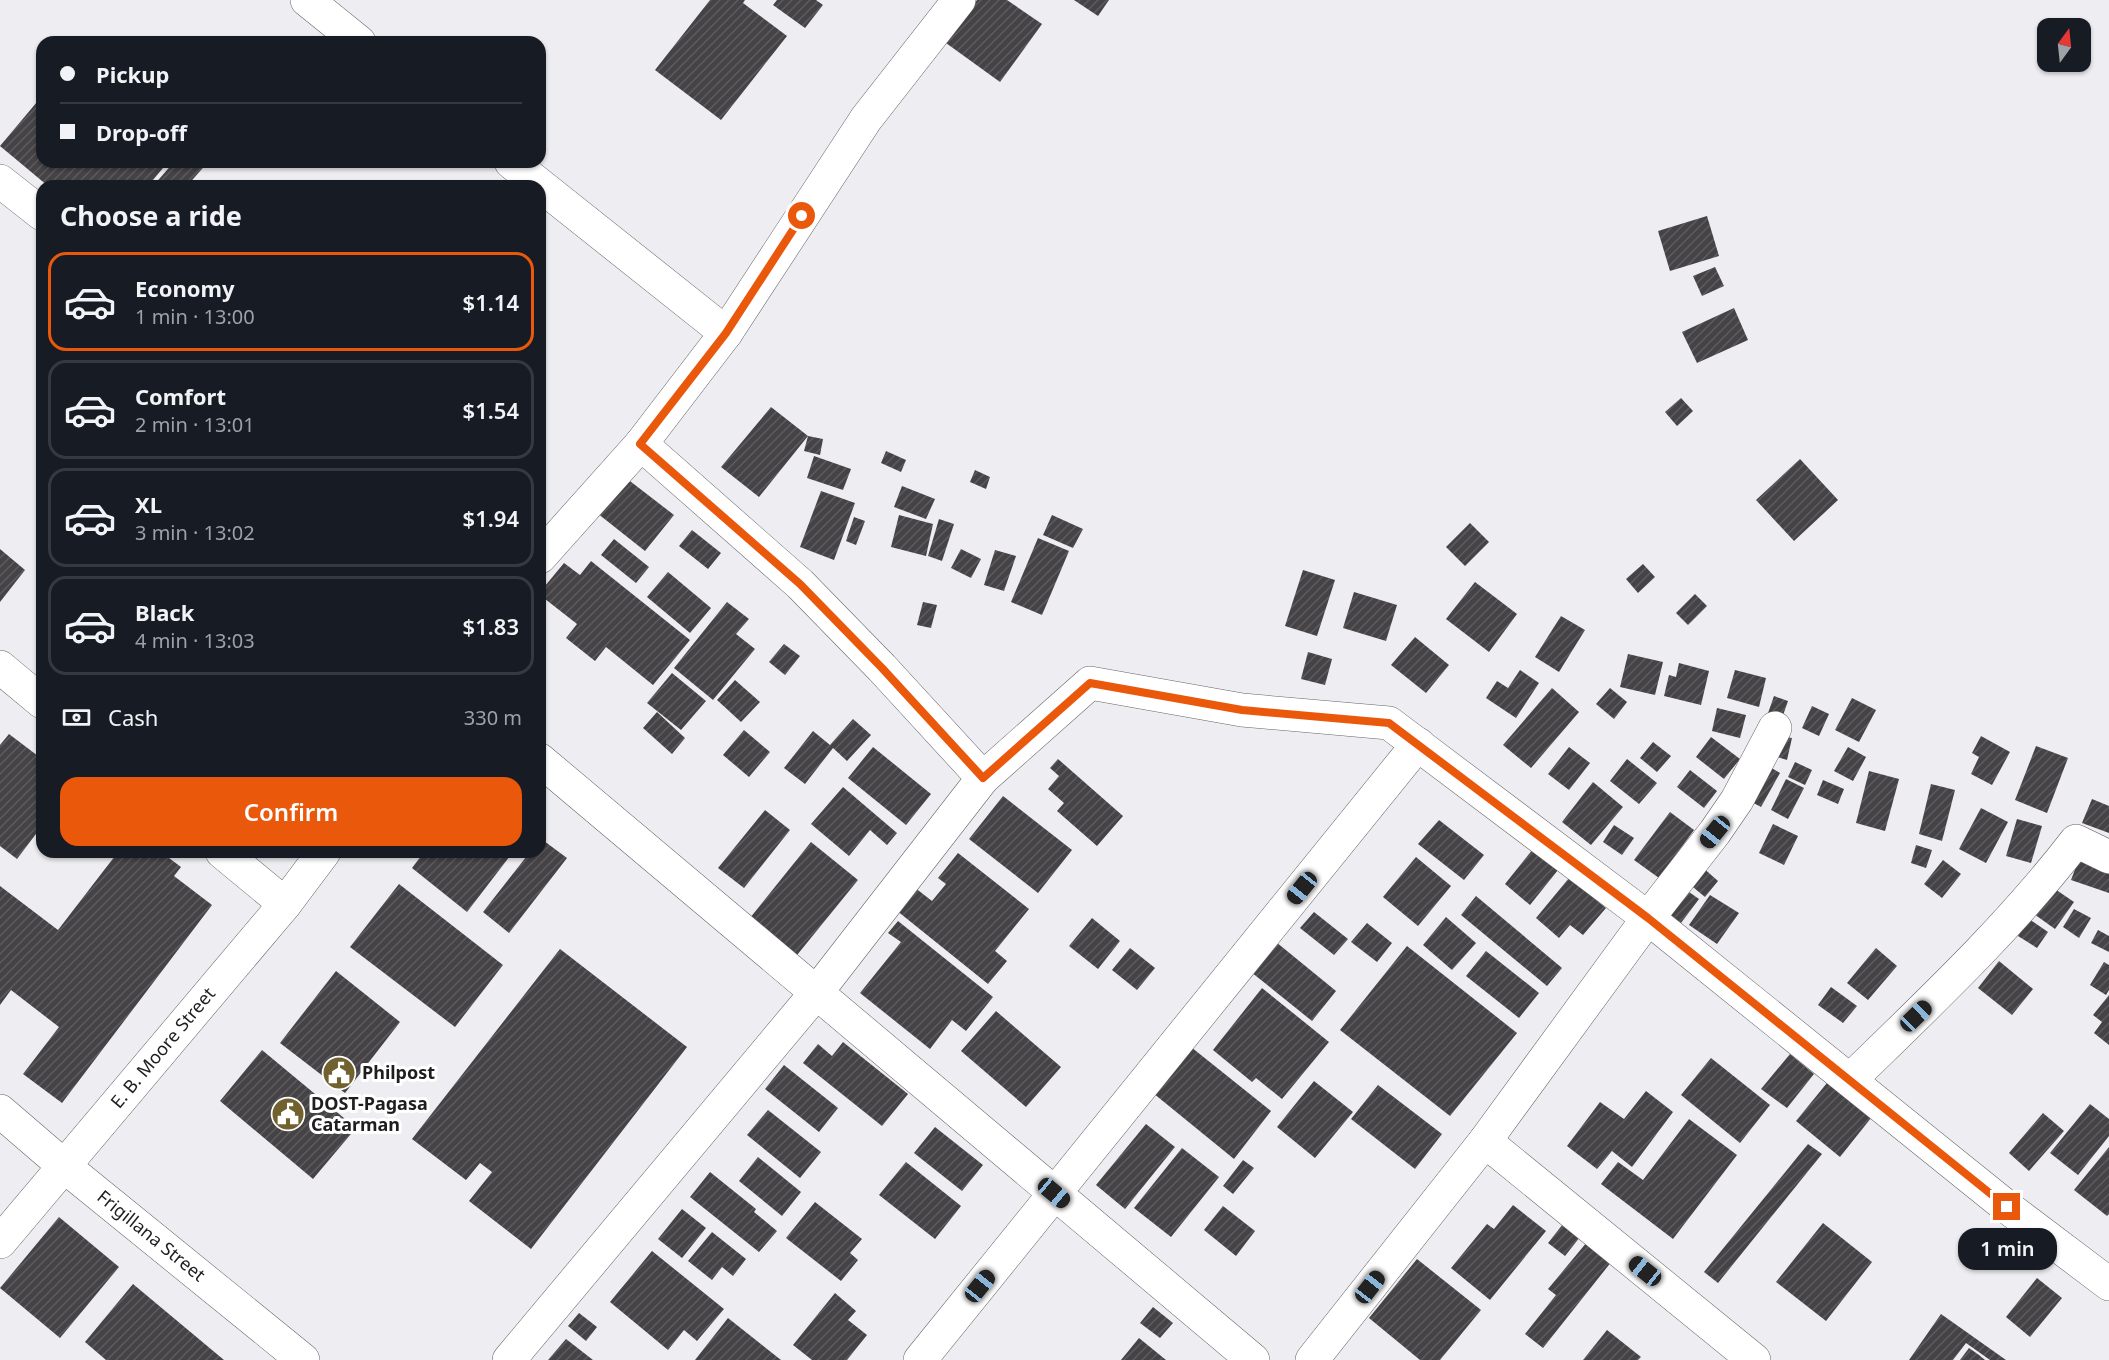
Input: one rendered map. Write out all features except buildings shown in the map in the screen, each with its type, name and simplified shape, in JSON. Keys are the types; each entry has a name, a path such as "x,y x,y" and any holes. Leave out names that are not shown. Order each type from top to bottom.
{"street":[{"path":"307,0 352,36"},
{"path":"546,550 640,444 726,333 866,119 959,0"},
{"path":"519,168 534,180"},
{"path":"0,181 36,209"},
{"path":"546,190 726,333"},
{"path":"640,444 800,584 882,668 983,778"},
{"path":"0,666 36,697"},
{"path":"509,1360 816,993 983,778 1090,683 1242,710 1389,723 1648,918 2007,1207 2109,1284"},
{"path":"1312,1360 1485,1141 1648,918 1715,832 1737,800 1775,728"},
{"path":"920,1360 1418,744"},
{"path":"546,765 1253,1360"},
{"path":"1850,1080 1981,953 2043,884 2076,841 2109,857"},
{"path":"229,858 285,904"},
{"name":"E. B. Moore Street","path":"0,1242 285,904 320,858"},
{"name":"Frigillana Street","path":"0,1111 64,1166 303,1360"},
{"path":"1485,1141 1754,1360"}],"place":[{"name":"Philpost","path":"339,1073"},
{"name":"DOST-Pagasa Catarman","path":"288,1114"}],"route":[{"path":"802,216 726,333 640,444 800,584 882,668 983,778 1090,683 1242,710 1389,723 1648,918 2007,1207"}]}
